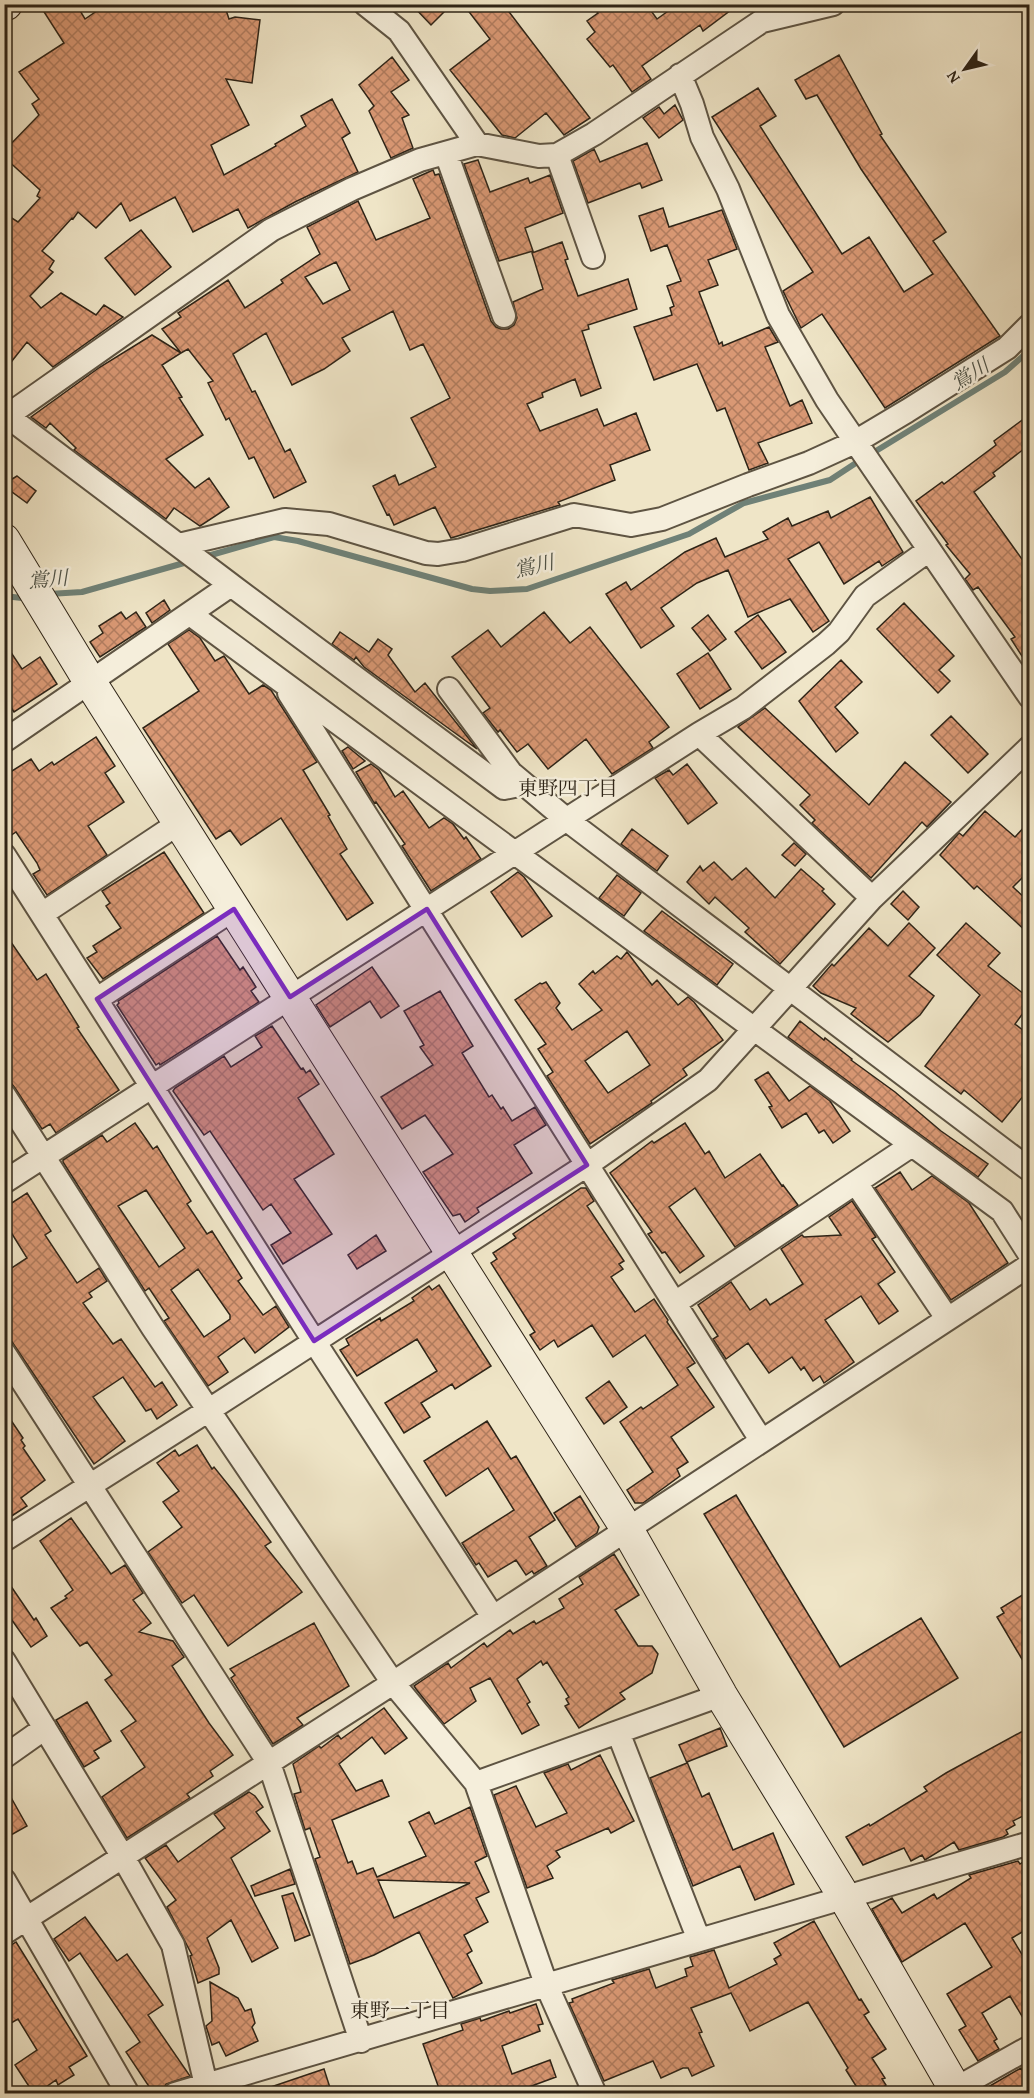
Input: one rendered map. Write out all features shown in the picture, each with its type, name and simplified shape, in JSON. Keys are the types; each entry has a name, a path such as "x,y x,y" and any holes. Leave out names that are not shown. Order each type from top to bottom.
{"street":[{"path":"365,4 399,31 477,144"},
{"path":"524,783 504,788 6,417 271,230 352,189 420,159 477,144 539,156 557,155 594,134 680,75 757,13 833,4"},
{"path":"680,75 702,137 728,189 778,315 827,400 1029,697"},
{"path":"446,153 504,316"},
{"path":"557,155 593,257"},
{"path":"179,545 285,520 329,525 426,553 438,554 462,550 574,515 631,525 662,519 857,444 1007,348 1029,325"},
{"path":"4,540 90,682 627,1529 721,1695 957,2091 1029,2047"},
{"path":"4,1182 699,734 743,708 826,644 839,632 865,596 929,550"},
{"path":"4,741 231,585"},
{"path":"190,614 1002,1211 1029,1255"},
{"path":"281,680 761,1440"},
{"path":"449,689 511,772 567,820 1029,1170"},
{"path":"699,734 872,898"},
{"path":"4,1540 587,1165 708,1080 872,898 1029,747"},
{"path":"42,914 179,823"},
{"path":"4,855 493,1617"},
{"path":"97,999 234,909"},
{"path":"4,1095 153,1328 393,1683 476,1783 546,1984 595,2094"},
{"path":"675,1303 912,1145"},
{"path":"856,1182 947,1318"},
{"path":"4,1933 393,1683 1029,1265"},
{"path":"4,1353 269,1763 361,2040"},
{"path":"4,1661 123,1857 173,1946 206,2085"},
{"path":"476,1783 721,1695"},
{"path":"4,1757 45,1728"},
{"path":"618,1732 699,1940"},
{"path":"175,2094 1029,1843"},
{"path":"4,1880 128,2094"}],"highlighted area":[{"path":"234,909 290,997 427,909 587,1165 314,1341 97,999"}],"building":[{"path":"39,4 76,4 85,19 107,4 224,4 229,19 235,17 260,20 252,83 226,79 249,125 211,145 224,175 306,126 301,116 332,99 350,133 342,138 358,172 295,202 248,228 238,209 193,232 175,197 130,221 121,203 96,228 78,212 42,251 54,261 49,269 53,272 30,296 41,308 61,293 96,315 104,305 123,317 53,367 27,342 4,371 4,213 18,222 40,198 37,196 40,190 4,157 4,151 39,115 32,104 39,99 19,72 64,43"},
{"path":"411,4 452,4 431,25"},
{"path":"463,4 503,4 590,118 564,135 546,113 515,138 502,135 450,70 490,39"},
{"path":"592,4 646,4 657,19 678,4 739,4 703,31 700,25 642,66 651,79 632,92 613,65 610,67 587,39 595,32 587,21 598,13"},
{"path":"839,55 882,134 880,135 946,232 933,241 1000,336 885,408 822,314 801,328 783,291 813,272 712,117 758,88 776,116 760,126 842,254 869,237 904,292 933,274 861,169 817,95 806,99 795,80"},
{"path":"392,57 409,80 391,92 409,115 402,118 413,148 391,158 369,111 374,106 359,85"},
{"path":"675,105 683,120 659,138 643,118 659,107 664,114"},
{"path":"647,143 662,180 642,188 640,183 588,203 573,161 594,149 600,162"},
{"path":"478,160 490,192 528,178 530,183 550,175 563,213 525,228 533,251 499,261 464,164"},
{"path":"433,170 435,175 439,174 491,321 496,327 508,329 514,325 517,318 513,302 543,289 532,253 562,242 568,259 565,260 578,296 628,279 637,309 588,325 589,329 582,331 601,388 581,396 575,379 542,393 543,397 527,404 540,431 597,409 604,426 636,413 650,450 610,465 615,480 558,502 560,505 451,538 435,507 394,525 373,486 395,475 399,485 436,467 411,418 450,398 423,344 410,350 393,311 342,338 350,351 324,369 292,385 266,333 233,354 252,392 255,391 285,452 290,449 306,482 274,498 254,457 249,459 229,418 226,420 208,383 213,381 188,349 181,353 162,329 181,317 178,313 228,280 245,308 283,283 281,280 320,254 307,227 358,201 376,240 430,218 413,179","holes":["336,262 350,290 323,304 305,277"]},
{"path":"663,208 669,227 722,210 737,249 708,260 718,285 699,292 719,344 722,342 723,346 769,327 778,342 765,347 790,406 802,400 812,423 758,443 768,463 749,470 725,408 717,411 697,364 654,380 634,327 672,315 670,308 674,306 667,286 681,281 667,245 651,251 639,216"},
{"path":"141,230 171,267 135,295 105,258"},
{"path":"152,335 181,353 162,365 182,397 179,398 203,435 166,459 195,488 209,478 229,507 200,526 174,508 166,519 74,450 76,448 50,423 46,428 31,417 100,367"},
{"path":"1029,415 1029,445 993,473 995,476 974,492 1029,569 1029,667 1011,639 1015,637 978,587 973,590 965,579 970,574 946,545 948,544 916,501 942,482 944,484 996,445 994,441"},
{"path":"17,476 36,491 27,503 4,486"},
{"path":"870,497 903,552 882,566 879,561 844,584 819,542 788,559 829,621 813,632 790,599 748,617 728,570 697,583 661,608 674,626 641,648 606,594 626,582 631,590 685,552 716,538 725,557 768,539 763,532 788,518 792,526 828,511 831,518"},
{"path":"164,600 170,610 152,623 146,613"},
{"path":"904,603 954,656 939,670 950,681 938,693 877,629"},
{"path":"121,612 126,619 136,612 146,627 100,657 90,642 103,633 99,626"},
{"path":"544,612 570,643 590,627 669,727 649,742 653,748 612,774 586,739 548,769 528,744 517,752 483,713 490,708 452,657 488,630 501,647"},
{"path":"708,615 726,639 710,651 692,628"},
{"path":"758,615 786,652 762,669 735,632"},
{"path":"189,630 200,638 215,661 224,656 249,694 263,685 271,690 317,762 303,770 347,849 340,854 373,903 347,920 281,818 241,845 230,830 216,839 143,728 199,691 168,644"},
{"path":"340,632 369,652 378,639 392,649 388,655 415,692 425,683 477,749 364,667 356,657 354,660 332,644"},
{"path":"4,642 22,669 40,657 57,684 14,712 4,697"},
{"path":"708,653 731,689 700,709 677,674"},
{"path":"841,660 862,682 835,707 858,733 836,752 799,701"},
{"path":"765,708 869,805 905,762 951,802 927,827 922,822 871,878 812,823 815,820 800,805 810,795 738,727"},
{"path":"951,716 988,754 968,773 931,735"},
{"path":"96,737 115,766 105,773 124,802 88,826 107,855 47,895 33,874 40,870 37,863 16,832 10,836 4,828 4,776 31,759 39,771 52,762 54,765"},
{"path":"348,747 365,761 353,769 342,751"},
{"path":"371,764 379,770 395,797 403,791 429,828 444,818 453,824 464,839 466,837 481,859 431,891 402,846 405,844 376,802 374,803 356,772"},
{"path":"687,764 717,803 688,824 655,778 669,770 673,775"},
{"path":"985,811 1015,837 1029,822 1029,871 1013,887 1029,902 1029,934 977,886 974,889 940,855 959,833 963,836"},
{"path":"632,829 668,856 657,871 621,844"},
{"path":"794,843 806,854 795,866 782,855"},
{"path":"164,852 204,913 103,979 87,958 97,952 93,946 121,928 106,906 110,903 102,891"},
{"path":"714,862 732,880 746,868 775,898 801,869 824,889 822,891 835,904 780,964 745,932 749,928 715,897 709,904 687,882 700,866 703,871"},
{"path":"518,872 552,916 522,937 491,892"},
{"path":"617,875 641,893 624,916 599,898"},
{"path":"903,891 919,907 908,920 891,904"},
{"path":"662,911 733,964 717,985 644,931"},
{"path":"909,923 935,948 909,976 934,996 920,1015 888,1042 851,1014 856,1008 821,993 813,986 869,928 888,946"},
{"path":"966,923 1000,953 988,966 1029,998 1029,1005 1015,1024 1029,1035 1029,1089 1002,1122 964,1090 961,1094 925,1066 980,995 937,955"},
{"path":"4,932 37,980 46,974 79,1027 77,1028 119,1090 56,1133 50,1124 42,1129 11,1083 4,1082"},
{"path":"217,936 240,970 243,967 256,987 251,991 259,1002 160,1065 159,1063 156,1065 117,1005 118,1001"},
{"path":"627,952 652,985 657,980 678,1005 688,997 723,1040 683,1069 687,1075 651,1101 652,1103 590,1144 547,1076 553,1072 538,1049 546,1044 515,1000 540,983 546,982 560,1003 556,1008 572,1030 602,1010 579,984 593,971 595,974 617,956 621,959","holes":["627,1031 650,1065 608,1093 585,1061"]},
{"path":"372,967 399,1006 381,1018 370,1001 330,1027 316,1005"},
{"path":"440,991 473,1046 462,1053 489,1097 492,1095 512,1121 535,1107 546,1125 514,1145 532,1173 477,1208 479,1212 465,1222 460,1214 453,1216 423,1172 453,1154 425,1115 402,1129 381,1097 433,1065 420,1047 424,1045 404,1011"},
{"path":"800,1021 895,1092 941,1131 988,1164 978,1177 788,1037"},
{"path":"272,1026 301,1069 303,1068 306,1073 310,1070 319,1084 298,1098 334,1154 294,1179 332,1234 283,1264 271,1245 291,1233 271,1204 263,1210 210,1131 204,1135 173,1091 224,1056 231,1067 262,1047 255,1036"},
{"path":"768,1072 789,1101 810,1086 830,1101 850,1131 833,1143 824,1130 819,1133 806,1113 782,1128 769,1107 772,1106 755,1080"},
{"path":"135,1123 153,1149 157,1146 191,1201 187,1204 207,1234 212,1231 242,1278 238,1281 263,1315 276,1306 289,1327 255,1353 244,1338 218,1357 228,1372 208,1386 164,1321 169,1318 149,1288 145,1291 63,1162 102,1135 107,1142","holes":["146,1190 185,1248 159,1267 118,1206","198,1269 230,1315 230,1319 204,1337 171,1290"]},
{"path":"685,1123 705,1154 709,1151 725,1178 760,1154 798,1205 735,1247 695,1188 669,1207 704,1256 680,1273 648,1234 652,1232 610,1173 652,1141 654,1143"},
{"path":"900,1172 912,1190 932,1176 969,1203 1008,1263 951,1300 875,1188"},
{"path":"581,1188 586,1188 594,1201 587,1206 624,1261 619,1264 623,1269 611,1277 635,1312 654,1299 695,1363 687,1368 714,1407 671,1437 688,1462 677,1469 680,1476 643,1503 635,1503 627,1490 653,1472 620,1422 678,1385 645,1335 613,1357 592,1325 558,1347 554,1340 540,1350 530,1335 535,1332 491,1263 497,1259 493,1253 516,1238 513,1234"},
{"path":"27,1193 51,1231 45,1235 77,1283 99,1268 107,1281 89,1293 92,1297 83,1303 113,1344 121,1339 155,1387 162,1382 177,1405 157,1419 151,1409 146,1411 123,1377 93,1397 125,1441 94,1464 4,1330 4,1273 27,1258 4,1221 4,1208"},
{"path":"852,1201 876,1237 872,1239 895,1272 878,1284 898,1311 879,1324 861,1296 825,1320 854,1362 824,1383 820,1376 813,1381 804,1367 801,1370 792,1357 769,1373 748,1343 726,1359 713,1339 718,1336 698,1305 731,1282 750,1310 766,1299 770,1305 803,1284 781,1249 802,1235 804,1237 841,1235 829,1217"},
{"path":"376,1235 386,1251 357,1269 348,1255"},
{"path":"439,1285 491,1366 455,1389 452,1384 421,1403 430,1417 404,1433 385,1403 437,1371 417,1339 357,1376 340,1350 349,1345 346,1339 414,1301 412,1298 429,1286 432,1290"},
{"path":"609,1381 627,1407 604,1424 586,1398"},
{"path":"4,1410 23,1438 21,1440 25,1446 23,1448 45,1480 21,1498 27,1506 4,1521"},
{"path":"487,1421 511,1459 516,1456 555,1520 529,1537 547,1566 534,1574 532,1571 526,1575 516,1560 488,1577 479,1563 476,1565 462,1543 514,1510 488,1468 446,1496 424,1461"},
{"path":"197,1445 212,1469 214,1467 271,1542 265,1546 302,1592 228,1646 194,1595 182,1603 148,1552 182,1527 163,1502 179,1491 157,1463 175,1450 179,1456"},
{"path":"736,1495 840,1667 921,1618 958,1678 844,1747 704,1514"},
{"path":"580,1496 599,1527 597,1533 576,1547 554,1513"},
{"path":"71,1518 111,1574 125,1565 143,1593 133,1600 151,1623 139,1632 173,1641 184,1657 172,1666 233,1755 210,1771 213,1776 187,1794 190,1798 127,1838 102,1797 145,1767 121,1731 136,1721 105,1680 112,1675 87,1642 80,1646 51,1608 67,1598 65,1596 73,1590 40,1541"},
{"path":"614,1554 639,1595 615,1610 638,1646 652,1646 658,1654 652,1673 620,1693 625,1699 579,1728 565,1706 569,1704 566,1699 569,1697 547,1662 543,1665 541,1661 517,1679 530,1702 527,1704 539,1725 522,1734 490,1678 470,1688 476,1701 444,1724 414,1686 448,1663 451,1668 484,1643 487,1647 510,1630 513,1634 534,1621 536,1624 564,1608 559,1599 583,1584 579,1577"},
{"path":"4,1576 47,1636 31,1647 4,1609"},
{"path":"1029,1591 1029,1671 997,1617 1004,1613 1001,1608"},
{"path":"314,1623 349,1686 297,1718 303,1725 273,1744 231,1678 235,1675 230,1669"},
{"path":"87,1702 111,1741 94,1751 99,1758 84,1767 56,1720"},
{"path":"384,1708 407,1738 385,1754 372,1737 339,1764 356,1791 382,1780 389,1796 332,1820 348,1863 352,1861 357,1874 373,1868 377,1877 426,1856 409,1822 429,1812 435,1824 470,1807 487,1856 475,1862 489,1892 476,1898 488,1922 464,1935 472,1951 467,1954 482,1983 453,1998 419,1932 374,1955 350,1964 315,1859 320,1857 310,1828 305,1830 294,1794 301,1792 293,1764 338,1735 341,1739","holes":["378,1880 470,1883 394,1918"]},
{"path":"720,1728 727,1746 687,1762 702,1797 709,1793 733,1850 773,1833 794,1884 755,1900 740,1866 693,1886 650,1778 687,1763 679,1745"},
{"path":"1023,1731 1029,1740 1029,1813 1013,1821 1015,1825 1006,1830 1008,1834 959,1850 954,1842 925,1860 922,1855 911,1861 904,1848 863,1865 846,1837 869,1824 870,1826 927,1791 924,1787 946,1773"},
{"path":"600,1755 634,1821 611,1833 608,1828 556,1851 560,1857 547,1866 553,1878 527,1888 494,1795 516,1786 536,1827 567,1813 544,1773 568,1764 571,1770"},
{"path":"4,1785 27,1826 4,1839"},
{"path":"249,1792 263,1807 256,1812 270,1831 231,1858 278,1948 252,1962 231,1920 207,1938 219,1968 219,1974 198,1983 190,1956 192,1955 167,1907 176,1900 145,1858 166,1845 178,1862 225,1828 214,1814"},
{"path":"1029,1858 1029,1928 1012,1938 1029,1966 1029,2028 1010,1996 982,2013 997,2039 994,2041 999,2049 978,2061 959,2030 966,2026 947,1994 992,1967 965,1923 902,1962 872,1909 892,1898 902,1913 934,1894 937,1899 971,1878 969,1875 1018,1861 1020,1864"},
{"path":"290,1869 295,1884 255,1896 251,1886"},
{"path":"293,1893 310,1935 295,1941 282,1896"},
{"path":"85,1917 117,1961 127,1954 163,2005 148,2015 190,2076 166,2084 162,2094 154,2094 126,2052 140,2042 80,1953 69,1961 54,1939"},
{"path":"814,1921 859,2000 861,1999 869,2012 864,2015 886,2049 872,2058 885,2078 882,2079 886,2085 873,2094 861,2094 808,2002 750,2031 731,1993 691,2008 714,2066 692,2076 688,2068 683,2068 661,2078 653,2061 604,2081 569,2003 573,2002 572,1999 614,1983 612,1980 649,1969 656,1988 687,1976 685,1969 693,1966 690,1957 714,1950 729,1988 777,1964 774,1959 781,1955 774,1943"},
{"path":"16,1942 87,2056 69,2067 74,2075 58,2085 56,2080 36,2094 15,2065 37,2050 18,2019 4,2027 4,1950"},
{"path":"210,1982 238,1998 245,2011 251,2009 255,2023 252,2027 258,2041 226,2056 219,2042 212,2045 206,2026 212,2021"},
{"path":"536,2004 543,2024 538,2025 540,2031 502,2046 512,2074 550,2060 556,2077 518,2091 519,2094 441,2094 423,2044 463,2030 461,2024 480,2018 481,2021"},
{"path":"1021,2068 1029,2082 1029,2094 976,2094"},
{"path":"324,2069 332,2094 260,2094 259,2091"}],"waterway":[{"name":"鴬川","path":"871,454 1005,372 1030,350"},
{"name":"鴬川","path":"204,557 274,537 298,541 472,589 490,591 527,589 689,534 744,503 830,480 862,459"},
{"name":"鴬川","path":"49,594 82,592 191,561"},
{"name":"鴬川","path":"4,596 22,598 27,596"}],"district":[{"name":"東野四丁目","path":"568,788"},
{"name":"東野一丁目","path":"400,2010"}]}
